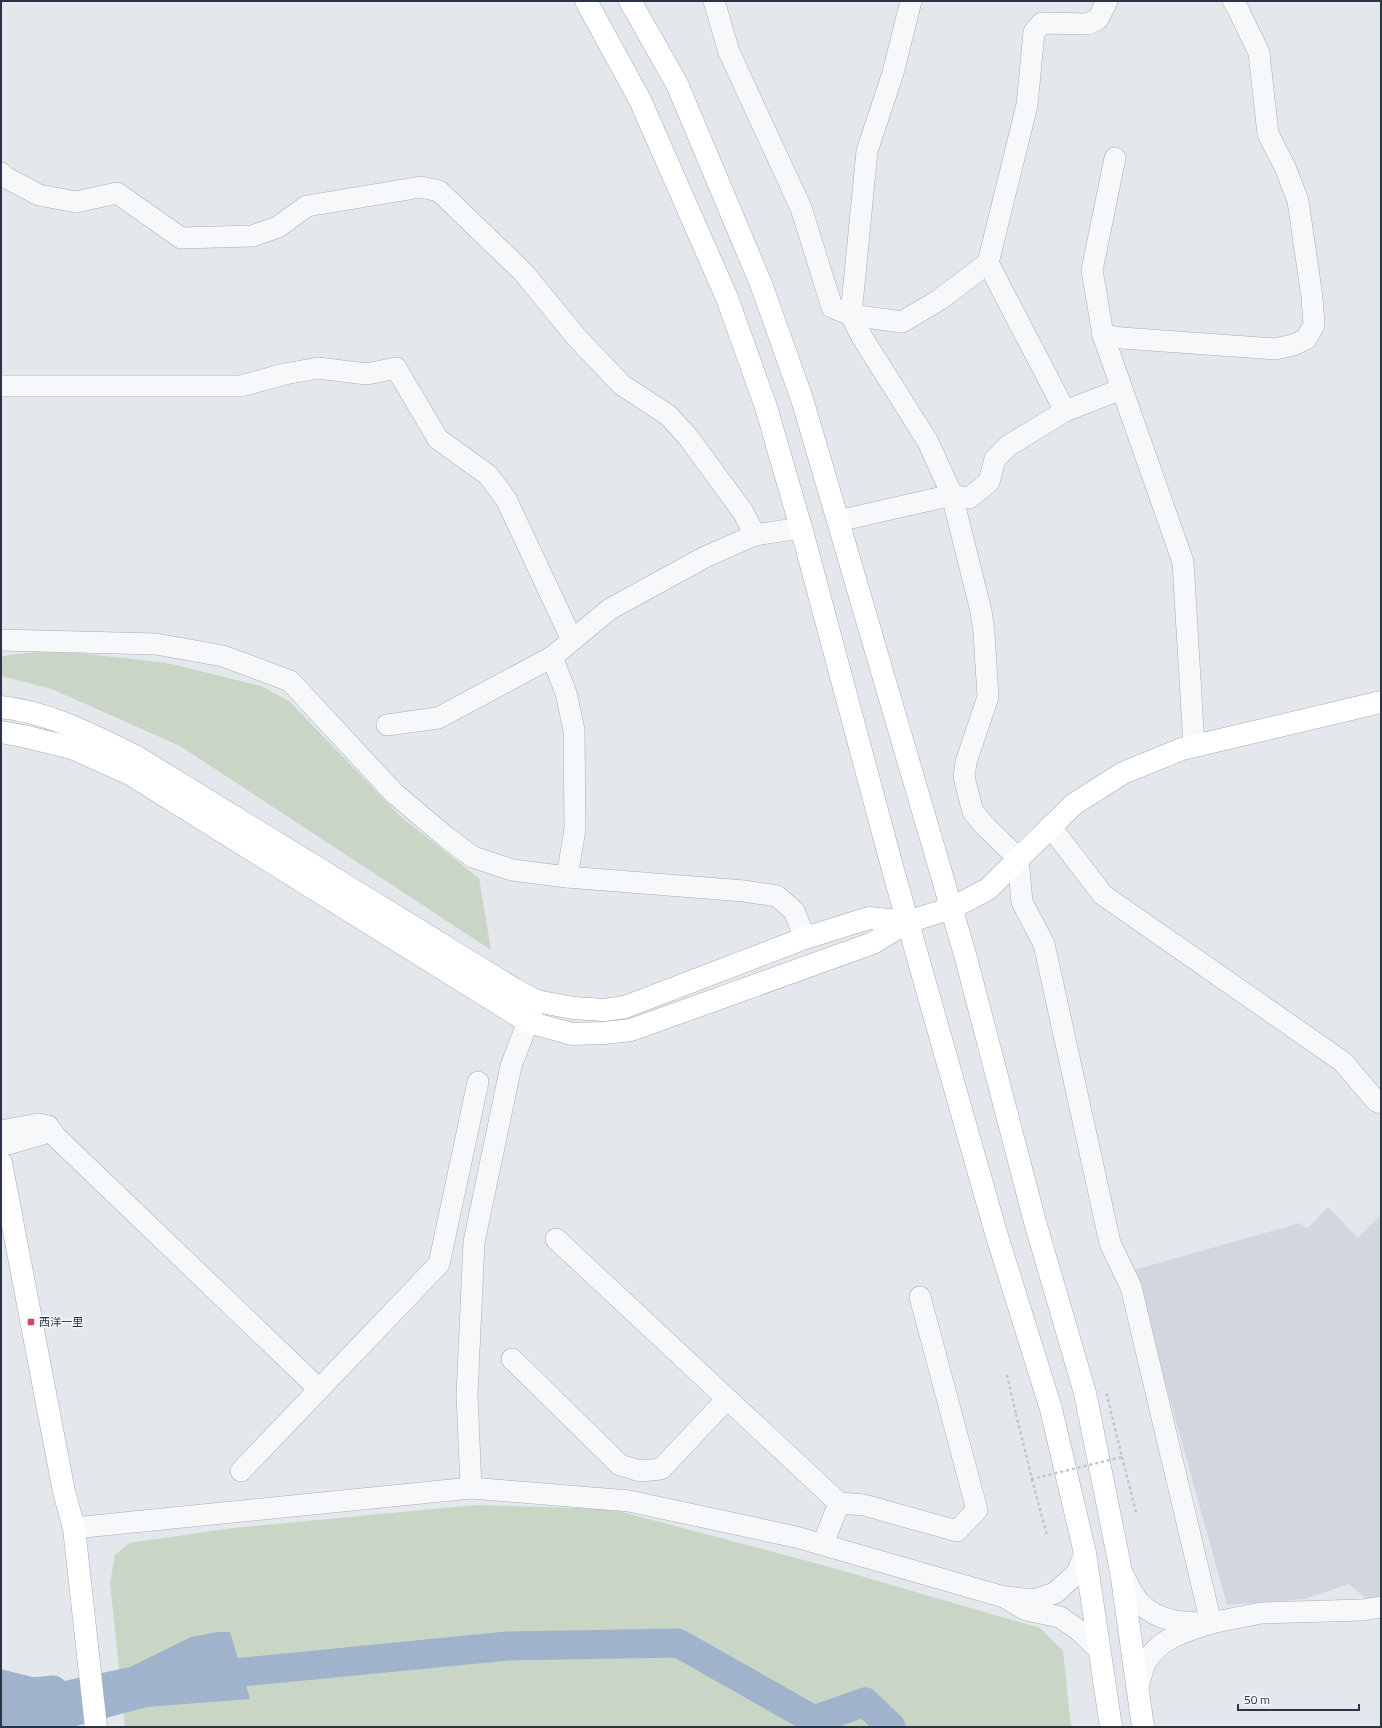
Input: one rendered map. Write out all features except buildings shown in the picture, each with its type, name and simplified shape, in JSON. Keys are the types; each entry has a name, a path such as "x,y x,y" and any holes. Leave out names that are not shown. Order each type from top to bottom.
{"main road":[{"path":"586,1 640,100 728,298 766,407 801,528 907,922 996,1233 1051,1409 1085,1553 1111,1726"},
{"path":"630,1 677,84 761,284 802,399 952,908 1035,1222 1085,1393 1121,1571 1143,1727"},
{"path":"1,732 72,748 130,774 528,1022 572,1034 631,1030 873,943 907,922 952,908 988,889 1050,826 1074,804 1123,774 1182,749 1381,702"},
{"path":"1,707 14,708 74,727 137,757 514,989 536,1001 573,1008 604,1010 625,1007 805,938 869,918 907,922"},
{"path":"1,1163 64,1492 74,1528 96,1727"}],"street":[{"path":"714,1 729,52 801,208 832,307 851,316 902,322 939,300 988,263 1027,104 1034,32 1042,23 1088,24 1098,19 1107,1"},
{"path":"911,1 893,73 867,150 851,316 862,337 928,442 952,495 981,611 984,632 988,697 966,762 964,777 973,812 1018,858 1022,902 1044,944 1110,1242 1130,1287 1211,1623"},
{"path":"1103,335 1130,339 1275,349 1293,345 1306,339 1314,325 1312,297 1298,201 1285,167 1268,134 1259,53 1233,1"},
{"path":"1115,158 1092,270 1103,335 1184,562 1194,746"},
{"path":"1,173 5,177 39,195 76,202 117,193 181,238 252,236 278,227 307,206 422,187 439,191 523,272 578,339 622,385 668,415 688,438 743,512 755,535"},
{"path":"988,263 1065,411"},
{"path":"1,386 241,386 286,374 318,368 367,374 396,368 438,439 488,475 506,499 572,640"},
{"path":"838,521 952,495 968,498 989,482 995,459 1008,446 1065,411 1122,388"},
{"path":"387,725 438,718 552,657 610,609 705,557 755,535 801,528"},
{"path":"1,640 156,644 223,656 290,681 394,793 446,837 473,857 512,870 566,877 744,891 777,896 794,911 805,938"},
{"path":"552,657 566,693 574,730 575,829 566,877"},
{"path":"1050,826 1103,895 1343,1062 1376,1101 1381,1103"},
{"path":"471,1488 467,1395 474,1242 511,1066 536,1001"},
{"path":"241,1471 439,1264 478,1082"},
{"path":"1,1131 38,1124 48,1126 54,1136 319,1389"},
{"path":"1,1146 43,1134 48,1126"},
{"path":"556,1239 839,1502 864,1505 957,1531 977,1510 920,1297"},
{"path":"512,1359 620,1465 640,1471 661,1469 728,1399"},
{"path":"74,1528 471,1488 630,1501 823,1544 1004,1597 1034,1600 1055,1592 1077,1573 1085,1553"},
{"path":"823,1544 839,1502"},
{"path":"1121,1571 1140,1603 1160,1617 1180,1623 1211,1623"},
{"path":"1004,1597 1026,1610 1060,1617 1081,1632 1099,1650"},
{"path":"1138,1686 1146,1662 1163,1642 1183,1632 1211,1623 1261,1613 1362,1610 1381,1607"}],"path":[{"path":"1007,1375 1032,1479 1048,1536"},
{"path":"1106,1391 1136,1512"},
{"path":"1032,1479 1122,1457"}],"shaded area":[{"path":"1328,1207 1358,1238 1381,1215 1381,1598 1369,1601 1349,1584 1305,1599 1227,1605 1134,1270 1300,1223 1307,1229"}],"green space":[{"path":"39,652 78,653 167,663 261,686 289,701 401,817 479,878 491,950 180,746 52,689 1,676 1,657"},
{"path":"476,1505 611,1509 826,1566 1040,1628 1063,1651 1071,1727 125,1727 110,1583 115,1555 129,1543 233,1528"}],"water":[{"path":"217,1632 230,1632 250,1699 147,1707 72,1727 1,1727 1,1686 36,1687 130,1667 191,1637"}],"waterway":[{"path":"203,1676 507,1646 678,1643 814,1720 865,1702 891,1727"},
{"path":"1,1684 33,1692 53,1690"}],"place":[{"name":"西洋一里","path":"31,1322"}]}
